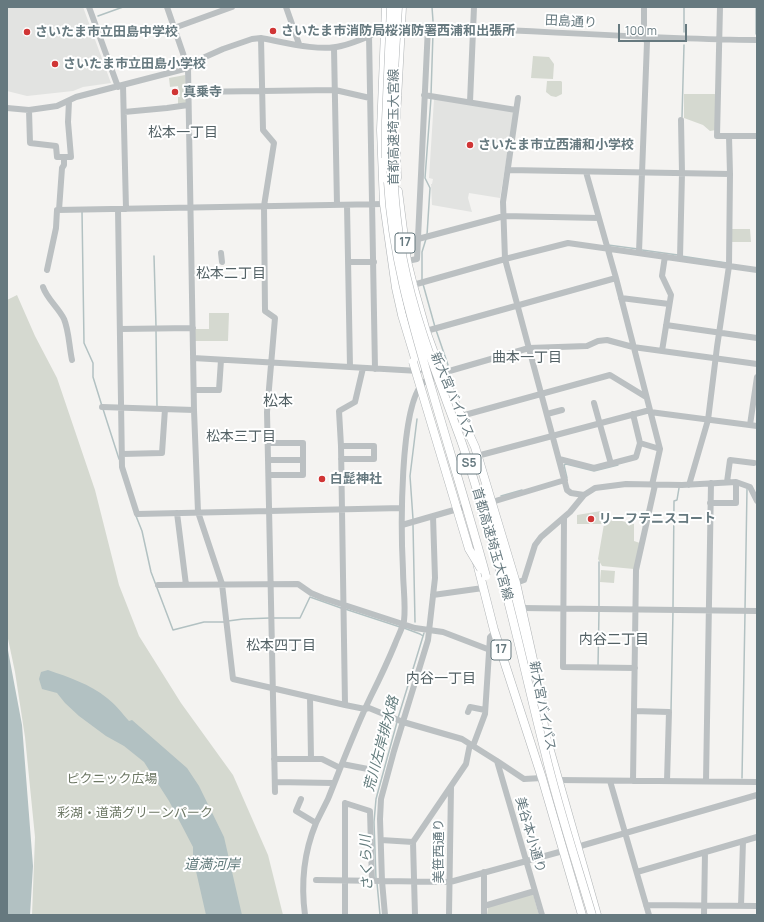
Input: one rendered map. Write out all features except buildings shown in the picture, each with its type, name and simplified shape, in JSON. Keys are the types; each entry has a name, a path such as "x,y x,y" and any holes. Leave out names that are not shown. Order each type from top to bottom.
{"highway":[{"name":"新大宮バイパス","path":"386,7 381,130 384,204 390,250 402,315 461,508 495,632 542,778 582,915"},
{"name":"首都高速埼玉大宮線","path":"391,7 386,137 393,237 403,287 486,576 499,629 538,753 586,915"},
{"name":"首都高速埼玉大宮線","path":"398,7 393,90 392,152 396,210 404,262 426,348 459,434 496,554 545,753 592,915"},
{"name":"新大宮バイパス","path":"402,7 396,128 398,192 407,261 419,283 432,329 441,372 475,447 516,583 538,682 545,733 597,915"},
{"name":"S5","path":"402,315 403,331 468,549 486,576"},
{"name":"17","path":"475,447 473,457 501,552 524,645 530,689"}],"street":[{"path":"90,7 120,86 124,112 126,209"},
{"path":"167,7 188,68 194,410 198,512 222,584 233,679 345,705 365,709 369,708 400,721 462,739 524,779 542,778"},
{"path":"174,28 232,7"},
{"path":"286,7 298,44"},
{"path":"470,102 474,7"},
{"path":"639,252 647,42 644,37 644,7"},
{"path":"720,7 716,136 757,136"},
{"name":"田島通り","path":"334,48 352,43 384,30 401,26 719,40 757,40"},
{"path":"407,261 417,259 428,27"},
{"path":"369,35 375,369"},
{"path":"261,38 263,130 274,143 264,206 266,311 275,318 267,412 275,792"},
{"path":"7,108 29,110 57,106 76,97 188,68 205,57 252,39 261,38 334,48 337,205"},
{"path":"188,92 335,90 370,98"},
{"path":"424,95 516,110"},
{"path":"518,98 503,202 506,259 567,490 571,493 584,495"},
{"path":"29,110 30,143 56,146 57,157 71,156 68,122 69,101"},
{"path":"124,112 188,105"},
{"path":"680,258 682,173 681,120"},
{"path":"689,485 708,420 715,358 729,266 729,136"},
{"path":"60,210 64,157"},
{"path":"508,170 730,174"},
{"path":"586,172 616,278 660,449 636,570 633,781"},
{"path":"47,270 56,228 57,210 384,204"},
{"path":"347,205 350,367"},
{"path":"118,209 122,468 137,514 402,508"},
{"path":"418,239 504,216 599,218"},
{"path":"419,283 568,243 757,270"},
{"path":"221,253 222,262"},
{"path":"662,351 671,294 662,276 665,256"},
{"path":"348,262 374,262"},
{"path":"432,329 616,278"},
{"path":"42,287 45,294 59,311 64,320 68,330 72,360"},
{"path":"621,298 669,304"},
{"path":"666,325 757,338"},
{"path":"120,329 193,328"},
{"path":"305,915 303,899 305,870 309,844 316,823 329,799 333,783 402,626 404,611 402,487 410,418 414,401 423,383 441,372 530,348 587,346 598,341 607,340 633,347 757,364"},
{"path":"193,358 419,371"},
{"path":"194,390 219,390 221,360"},
{"path":"345,705 341,446 339,411 355,402 363,368"},
{"path":"461,416 610,375 646,397"},
{"path":"750,425 757,377"},
{"path":"414,401 419,398 423,399 430,407"},
{"path":"594,403 611,464"},
{"path":"102,407 194,410"},
{"path":"122,454 162,453 165,409"},
{"path":"547,414 562,410"},
{"path":"477,456 633,414 650,411 757,426"},
{"path":"559,459 594,468 636,457 640,443 633,414"},
{"path":"268,443 302,443 303,475 269,475"},
{"path":"640,443 660,449"},
{"path":"341,446 374,446 374,459 341,459"},
{"path":"268,460 302,460"},
{"path":"727,482 730,460 754,463"},
{"path":"492,502 565,480"},
{"path":"710,503 736,503 736,482"},
{"path":"516,583 524,580 535,545 541,537 564,518 584,495 595,488 626,484 689,485 736,482 750,487 757,484"},
{"path":"706,781 711,483"},
{"path":"750,487 757,501"},
{"path":"402,525 461,508"},
{"path":"177,513 186,585"},
{"path":"377,881 381,840 381,799 394,751 400,721 428,640 425,629 433,595 435,578 433,516"},
{"path":"564,518 563,667 635,668"},
{"path":"158,585 298,584 311,593 344,608 402,626 443,632 490,650"},
{"path":"433,595 484,588"},
{"path":"522,608 757,611"},
{"path":"415,915 413,842 466,764 485,714 490,637 495,632"},
{"path":"310,697 311,759"},
{"path":"468,712 470,707 485,710"},
{"path":"634,711 669,712 667,781"},
{"path":"274,759 322,758 341,766 373,770 376,760"},
{"name":"美谷本小通り","path":"497,761 542,915"},
{"path":"558,780 757,782"},
{"path":"610,780 649,915"},
{"path":"274,782 333,783"},
{"name":"美笹西通り","path":"449,915 450,787"},
{"path":"577,847 757,795"},
{"path":"301,799 296,811 316,823"},
{"path":"345,915 345,803 370,811 377,881 385,915"},
{"path":"637,872 757,836"},
{"path":"381,840 413,842"},
{"path":"741,906 744,841"},
{"path":"316,880 450,882 563,850"},
{"path":"704,915 705,852"},
{"path":"484,872 484,915"},
{"path":"484,906 535,892"},
{"path":"646,905 757,906"}],"shaded area":[{"name":"さいたま市立田島小学校","path":"7,7 83,7 111,83 83,87 73,91 27,96 7,91"},
{"name":"さいたま市立西浦和小学校","path":"434,99 513,111 514,113 500,198 469,193 468,198 472,212 432,205 431,184 433,179 429,178"}],"green space":[{"path":"533,56 549,57 554,64 553,79 531,78"},
{"path":"185,75 186,103 178,104 178,97 180,97 178,86 170,87 169,78"},
{"path":"547,81 561,81 562,94 556,97 551,96 546,92"},
{"path":"684,94 716,94 716,130 710,131 703,125 684,118"},
{"path":"732,229 750,229 751,242 732,242"},
{"name":"彩湖・道満グリーンパーク","path":"17,295 35,336 57,378 95,490 119,585 139,636 181,703 233,775 268,855 283,915 32,915 35,837 25,737 15,672 7,634 7,300"},
{"path":"209,313 229,313 228,341 194,341 194,329 209,329"},
{"name":"リーフテニスコート","path":"601,511 605,512 604,524 577,524 577,515"},
{"path":"606,517 634,524 634,541 640,543 634,569 602,566 598,559"},
{"path":"601,570 615,571 614,583 600,582"},
{"path":"533,894 539,915 487,915 488,907"}],"water":[{"path":"7,645 22,725 33,866 30,915 7,915"},
{"name":"道満河岸","path":"48,670 79,681 100,693 113,703 129,721 132,720 187,768 199,786 224,837 242,915 206,915 193,858 193,847 169,801 144,762 124,746 106,736 79,716 57,693 42,689 39,679 41,672"}],"waterway":[{"path":"98,16 123,7"},
{"path":"432,7 433,21"},
{"path":"684,7 684,32"},
{"path":"756,7 756,34"},
{"path":"431,95 433,33"},
{"path":"682,117 684,45"},
{"path":"427,235 430,188 425,178 431,98"},
{"path":"82,211 84,343 93,363 93,377 102,406"},
{"path":"422,281 422,252 426,239"},
{"path":"608,245 638,249"},
{"path":"642,250 678,255"},
{"path":"154,256 156,326"},
{"path":"681,256 727,263"},
{"path":"423,284 435,327"},
{"path":"156,330 157,407"},
{"path":"436,330 448,365"},
{"path":"103,409 119,459"},
{"path":"413,519 410,476 417,419"},
{"path":"566,478 564,465 566,464 594,471 618,465"},
{"path":"673,607 674,501 677,500 679,488"},
{"path":"745,609 747,489"},
{"path":"501,496 522,490"},
{"path":"136,516 142,531 151,572 173,630 204,622 224,622"},
{"path":"413,525 415,622"},
{"path":"599,562 599,608"},
{"path":"274,618 300,618 310,597 341,608"},
{"name":"荒川左岸排水路","path":"345,609 400,627"},
{"path":"598,666 599,611"},
{"path":"671,711 673,611"},
{"path":"742,778 745,613"},
{"path":"228,621 270,618"},
{"name":"荒川左岸排水路","path":"404,628 423,636"},
{"name":"荒川左岸排水路","path":"398,718 424,633"},
{"name":"荒川左岸排水路","path":"376,879 374,822 376,799 397,722"},
{"name":"さくら川","path":"377,883 380,915"}],"place":[{"name":"さいたま市消防局桜消防署西浦和出張所","path":"273,31"},
{"name":"さいたま市立田島中学校","path":"27,32"},
{"name":"さいたま市立田島小学校","path":"55,64"},
{"name":"真乗寺","path":"175,92"},
{"name":"さいたま市立西浦和小学校","path":"470,145"},
{"name":"白髭神社","path":"322,479"},
{"name":"リーフテニスコート","path":"591,519"}],"district":[{"name":"松本一丁目","path":"183,133"},
{"name":"松本二丁目","path":"231,274"},
{"name":"曲本一丁目","path":"527,358"},
{"name":"松本","path":"278,402"},
{"name":"松本三丁目","path":"241,437"},
{"name":"内谷二丁目","path":"614,640"},
{"name":"松本四丁目","path":"281,646"},
{"name":"内谷一丁目","path":"441,679"}],"park label":[{"name":"ピクニック広場","path":"112,779"}]}
